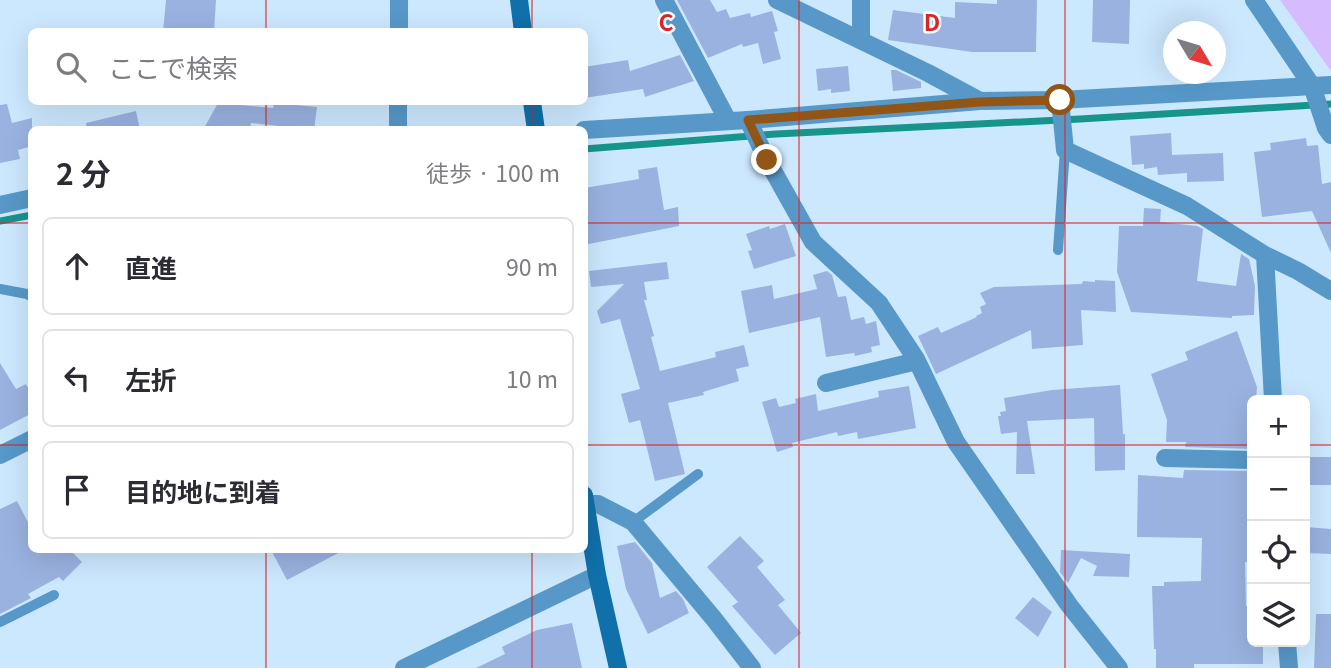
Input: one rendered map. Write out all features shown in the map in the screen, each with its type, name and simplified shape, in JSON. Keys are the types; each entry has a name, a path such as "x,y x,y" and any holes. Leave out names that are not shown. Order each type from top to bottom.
{"main road":[{"path":"519,0 522,28"},
{"path":"532,105 535,126"},
{"path":"588,519 597,575 618,668"}],"street":[{"path":"399,0 399,28"},
{"path":"664,0 728,121"},
{"path":"776,0 929,73 980,102"},
{"path":"861,0 862,40"},
{"path":"1254,0 1320,89 1322,115 1331,135"},
{"path":"588,130 728,121 750,123 980,102 1060,105 1320,89"},
{"path":"398,105 398,126"},
{"path":"1060,105 1065,150 1188,205 1265,255 1331,291"},
{"path":"750,123 813,242 879,303 917,361 956,442 1069,605 1101,659 1119,668"},
{"path":"0,205 28,199"},
{"path":"1265,255 1273,395"},
{"path":"826,383 917,361"},
{"path":"0,454 28,441"},
{"path":"1166,458 1247,460"},
{"path":"588,501 633,522 752,668"},
{"path":"404,668 597,575"},
{"path":"1287,647 1289,668"}],"lane":[{"path":"1058,250 1065,150"},
{"path":"0,289 28,295"},
{"path":"633,522 698,474"},
{"path":"0,622 54,595"}],"shaded area":[{"path":"1280,0 1331,0 1331,71"}],"building":[{"path":"166,0 216,0 214,28 163,28"},
{"path":"677,0 710,0 717,12 726,9 730,18 750,13 751,17 772,11 778,31 774,32 781,59 763,64 758,43 743,47 742,44 708,58"},
{"path":"997,0 1037,0 1036,52 972,52 888,40 893,10 955,18 955,2 997,4"},
{"path":"1093,0 1130,0 1129,44 1092,42"},
{"path":"680,55 694,81 645,97 643,89 588,97 588,66 628,60 630,71"},
{"path":"848,66 850,91 818,91 816,69"},
{"path":"891,70 921,82 921,88 893,91"},
{"path":"7,104 12,123 32,118 32,126 28,126 28,147 18,150 20,159 0,163 0,105"},
{"path":"217,105 317,107 315,126 251,123 251,126 205,126"},
{"path":"136,111 139,126 86,126 86,123"},
{"path":"1171,133 1172,155 1223,153 1224,181 1187,182 1187,173 1158,175 1157,167 1144,169 1144,164 1132,165 1130,136"},
{"path":"1306,138 1307,146 1318,145 1322,184 1331,182 1331,253 1312,211 1262,217 1254,152 1271,150 1270,143"},
{"path":"657,167 664,210 678,207 679,226 588,244 588,187 639,179 638,170"},
{"path":"1144,208 1161,209 1160,222 1203,229 1197,281 1236,286 1241,254 1249,259 1255,286 1254,315 1232,318 1131,312 1117,272 1119,226 1143,226"},
{"path":"785,224 796,256 754,269 748,251 752,250 746,234"},
{"path":"667,262 669,279 644,282 647,300 644,300 660,371 716,357 715,352 744,345 749,366 736,369 739,381 703,392 704,395 668,403 685,474 655,481 640,420 629,423 621,394 640,389 620,319 601,324 597,311 624,284 591,287 589,271"},
{"path":"827,271 832,275 838,297 846,296 851,320 864,317 866,324 876,321 880,345 871,347 872,352 855,356 854,353 826,357 820,317 749,333 741,291 772,285 774,299 817,289 813,275"},
{"path":"1083,281 1115,281 1116,312 1081,310 1083,345 1032,349 1031,330 936,374 918,336 938,327 941,333 977,317 982,313 980,307 986,304 980,293 994,287 1082,284"},
{"path":"1237,331 1257,387 1256,395 1247,395 1247,449 1185,447 1186,442 1166,442 1167,420 1151,374 1188,360 1185,352"},
{"path":"0,363 16,389 26,384 28,388 28,415 0,430"},
{"path":"1120,385 1125,434 1125,470 1095,471 1094,418 1027,421 1035,474 1016,474 1017,432 1001,434 998,416 1001,416 1000,412 1006,411 1004,398 1052,390"},
{"path":"909,386 916,428 858,439 857,432 838,436 837,432 792,443 793,447 777,452 762,402 776,398 779,407 796,403 795,399 816,394 818,411 879,397 878,391"},
{"path":"1310,457 1331,457 1331,485 1310,485"},
{"path":"1184,470 1247,471 1247,647 1263,647 1263,664 1194,664 1194,668 1156,668 1152,586 1164,586 1164,582 1201,581 1202,538 1137,537 1138,475 1183,478"},
{"path":"17,501 28,522 28,553 73,553 82,562 63,581 59,577 28,594 31,598 0,614 0,509"},
{"path":"1310,527 1331,529 1331,554 1310,553"},
{"path":"740,536 764,561 757,567 785,600 778,605 801,633 775,655 732,606 738,602 707,567"},
{"path":"635,542 652,563 660,598 676,591 689,613 648,634 626,589 617,546"},
{"path":"1061,550 1130,554 1129,577 1093,576 1097,566 1081,558 1068,583 1060,572"},
{"path":"273,553 338,553 287,580"},
{"path":"1033,597 1052,612 1038,637 1015,618"},
{"path":"1316,614 1331,614 1331,668 1314,668"},
{"path":"572,623 582,668 476,668 505,654 502,647 537,630"}],"waterway":[{"path":"588,149 776,134 1331,104"},
{"path":"0,221 28,216"}],"route":[{"path":"767,160 748,120 980,102 1060,100"}]}
